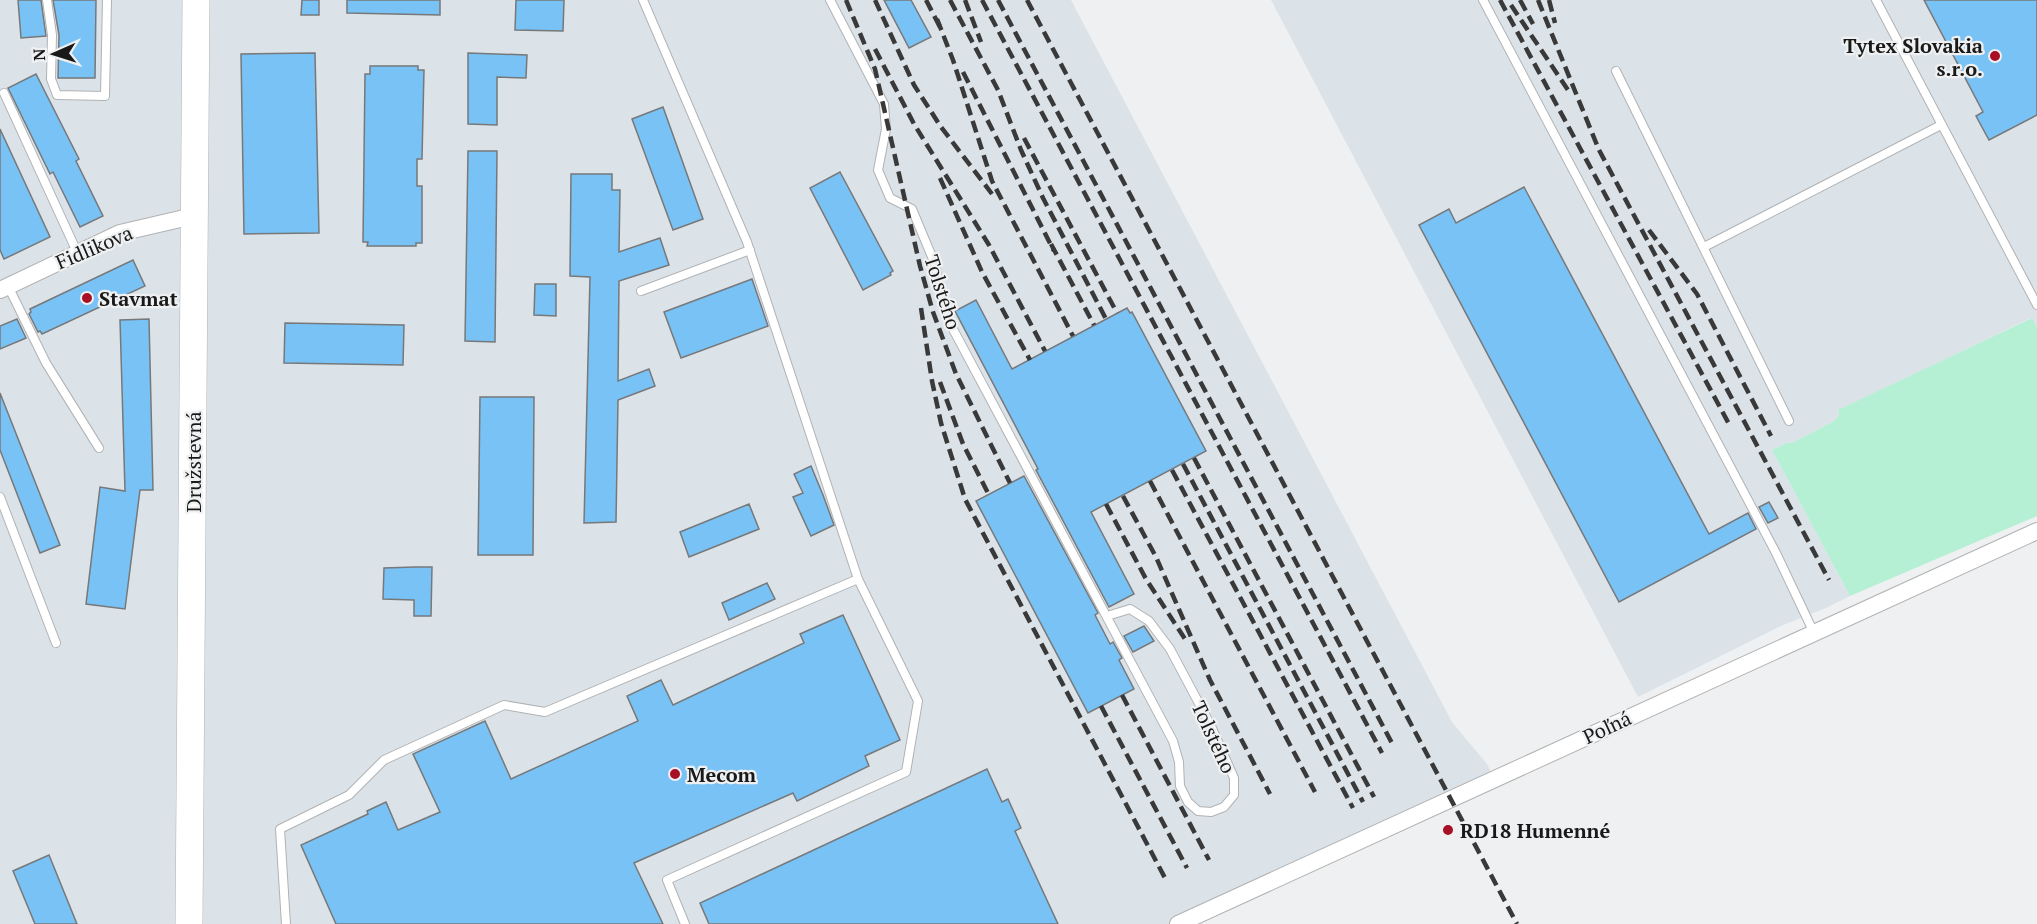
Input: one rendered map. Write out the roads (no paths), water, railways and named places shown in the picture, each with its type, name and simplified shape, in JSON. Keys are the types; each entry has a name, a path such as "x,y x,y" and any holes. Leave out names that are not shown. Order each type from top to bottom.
{"main road":[{"name":"Družstevná","path":"189,924 196,0"}],"street":[{"name":"Fidlikova","path":"4,288 120,233 193,216"},
{"name":"Poľná","path":"1178,924 2037,531"}],"lane":[{"path":"47,0 52,34 51,79 57,95 105,96 107,0"},
{"path":"643,0 750,250 858,579 918,701 906,772 667,880 685,924"},
{"name":"Tolstého","path":"830,0 884,104 886,129 878,170 890,198 912,209 935,264 946,316 1173,741 1179,762 1180,786 1188,802 1198,811 1211,812 1224,807 1234,795 1234,777 1211,726 1170,649 1149,621 1130,609 1107,616"},
{"path":"1483,0 1776,553 1814,633"},
{"path":"1876,0 2037,305"},
{"path":"1616,71 1789,421"},
{"path":"4,93 77,252"},
{"path":"1704,247 1941,125"},
{"path":"641,291 750,250"},
{"path":"4,288 46,363 99,448"},
{"path":"0,497 56,644"},
{"path":"286,924 280,829 349,795 384,760 504,705 545,712 858,579"}],"railway":[{"path":"846,0 875,69 920,266 933,312 956,374 1010,483"},
{"path":"875,0 914,85 941,127 992,194"},
{"path":"926,0 940,27"},
{"path":"950,0 998,90 1021,150 1043,198 1106,319"},
{"path":"965,0 981,42"},
{"path":"982,0 1382,753"},
{"path":"998,0 1394,747"},
{"path":"1027,0 1517,924"},
{"path":"1500,0 1729,424"},
{"path":"1520,0 1533,24"},
{"path":"1538,0 1599,150 1829,580"},
{"path":"1549,0 1555,23"},
{"path":"1511,5 1568,90"},
{"path":"937,19 953,60 992,181 1073,336"},
{"path":"875,49 914,124 989,245 1045,351"},
{"path":"963,72 1054,251"},
{"path":"1024,138 1117,313"},
{"path":"940,178 982,272 1030,360"},
{"path":"1649,230 1697,294 1771,436"},
{"path":"1051,244 1094,325"},
{"path":"921,308 941,423 965,499 1165,878"},
{"path":"940,382 963,444 989,495"},
{"path":"1194,458 1374,797"},
{"path":"1183,464 1363,802"},
{"path":"1172,470 1353,808"},
{"path":"1150,481 1315,792"},
{"path":"1123,496 1156,557 1210,680 1270,794"},
{"path":"1106,504 1146,579 1185,639"},
{"path":"1122,695 1209,860"},
{"path":"1101,706 1187,868"}],"place":[{"name":"Tytex Slovakia s.r.o.","path":"1995,56"},
{"name":"Stavmat","path":"87,298"},
{"name":"Mecom","path":"675,774"},
{"name":"RD18 Humenné","path":"1448,830"}]}
